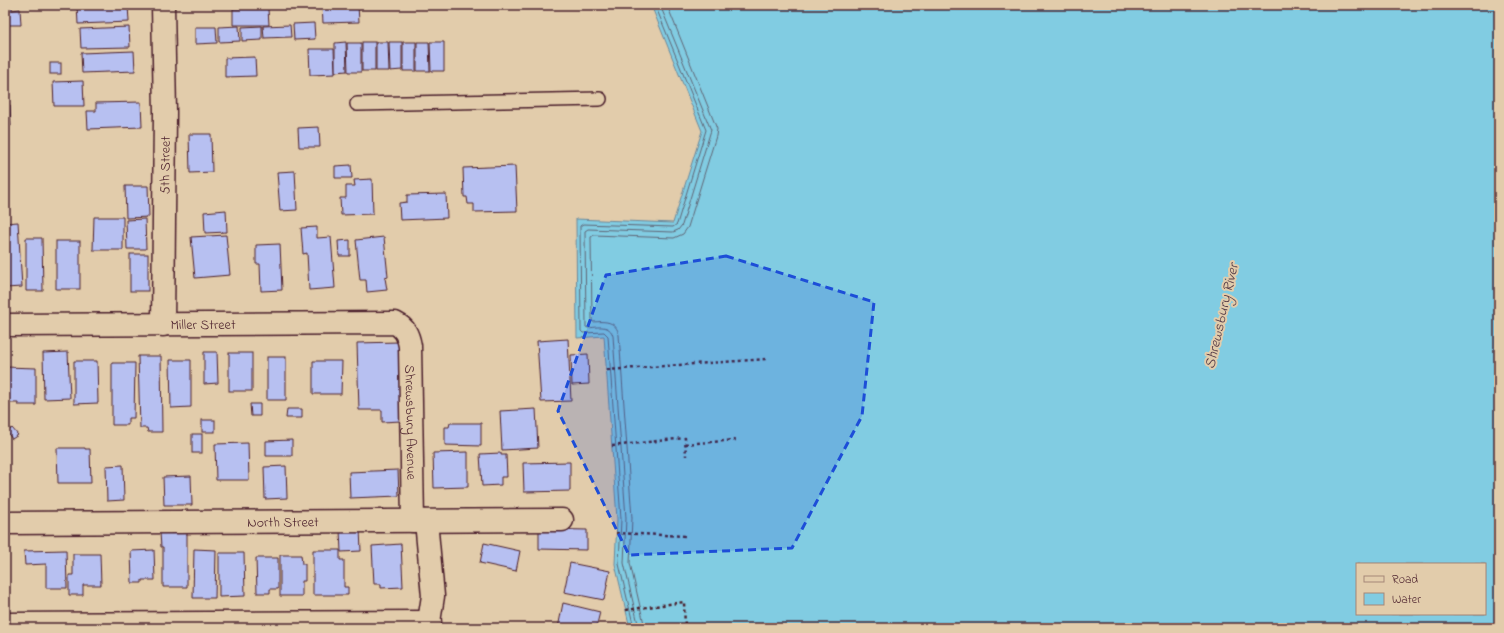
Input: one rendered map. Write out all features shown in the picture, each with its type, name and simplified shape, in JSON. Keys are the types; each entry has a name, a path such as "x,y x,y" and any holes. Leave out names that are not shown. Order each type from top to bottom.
{"street":[{"name":"5th Street","path":"163,5 165,121 163,325"},
{"name":"Miller Street","path":"5,325 395,324 401,326"},
{"name":"Shrewsbury Avenue","path":"401,326 407,334 410,346 419,521 433,596 429,625"},
{"name":"North Street","path":"5,523 562,520"},
{"path":"5,624 154,626 429,625"}],"lane":[{"path":"357,104 600,99"}],"path":[{"path":"607,370 766,359"},
{"path":"612,446 685,438 686,456"},
{"path":"686,444 737,440"},
{"path":"616,533 686,536"},
{"path":"626,610 684,602 685,628"}],"highlighted area":[{"path":"726,256 874,302 862,416 792,548 629,555 558,411 606,275"}],"water":[{"name":"Shrewsbury River","path":"651,5 1499,5 1499,628 630,628 615,564 617,519 604,336 577,338 576,219 673,223 702,131"}],"building":[{"path":"5,5 12,5 12,10 20,9 21,25 5,25"},
{"path":"77,5 128,5 129,22 78,24"},
{"path":"322,5 358,5 359,22 323,23"},
{"path":"233,9 268,9 269,25 233,25"},
{"path":"314,23 315,39 294,40 293,24"},
{"path":"290,25 291,37 264,38 263,26"},
{"path":"239,26 240,41 219,42 219,27"},
{"path":"262,26 262,40 242,41 242,27"},
{"path":"129,27 130,47 81,48 80,29"},
{"path":"195,27 216,27 217,43 195,44"},
{"path":"5,34 8,34 8,66 5,66"},
{"path":"346,42 347,71 335,72 335,43"},
{"path":"362,42 375,42 375,71 362,71"},
{"path":"376,42 388,42 389,71 376,71"},
{"path":"389,42 402,42 402,70 390,71"},
{"path":"403,42 416,42 416,71 403,71"},
{"path":"417,42 429,42 430,71 417,71"},
{"path":"430,42 444,42 444,71 431,71"},
{"path":"347,43 361,43 361,72 348,72"},
{"path":"309,49 334,49 335,74 310,75"},
{"path":"134,51 135,71 82,73 81,53"},
{"path":"255,57 256,76 225,77 225,58"},
{"path":"50,63 61,63 61,74 50,74"},
{"path":"83,81 84,106 54,106 53,82"},
{"path":"141,102 142,127 88,129 87,111 96,111 96,103"},
{"path":"5,105 10,105 11,126 5,126"},
{"path":"319,127 320,147 299,147 298,128"},
{"path":"189,134 211,134 212,172 190,173"},
{"path":"351,165 352,178 335,178 335,166"},
{"path":"515,166 517,211 474,212 474,204 468,204 467,197 464,197 463,168"},
{"path":"295,171 297,210 280,211 277,172"},
{"path":"372,179 373,214 341,215 340,198 346,198 346,186 355,186 354,180"},
{"path":"5,182 7,182 7,200 5,200"},
{"path":"125,186 148,186 149,217 126,218"},
{"path":"446,194 447,218 400,220 399,203 407,202 407,195"},
{"path":"226,210 227,232 205,233 204,212"},
{"path":"94,217 123,217 123,250 93,250"},
{"path":"145,219 146,249 127,249 126,220"},
{"path":"18,222 22,287 5,288 5,223"},
{"path":"317,227 317,238 331,237 335,288 309,290 307,253 303,254 301,228"},
{"path":"226,235 230,275 195,278 191,237"},
{"path":"384,237 388,277 385,278 387,290 367,292 366,280 360,280 356,240"},
{"path":"26,238 42,238 43,291 26,291"},
{"path":"350,240 350,256 339,256 338,241"},
{"path":"56,241 80,241 80,289 56,289"},
{"path":"280,244 282,290 261,291 260,264 256,264 256,245"},
{"path":"130,254 148,254 148,291 130,291"},
{"path":"568,339 571,401 541,402 537,341"},
{"path":"399,342 401,421 382,422 382,410 359,410 357,343"},
{"path":"68,352 70,398 44,399 43,353"},
{"path":"204,352 217,352 218,383 204,384"},
{"path":"229,353 252,353 252,391 229,391"},
{"path":"588,354 589,384 572,385 571,355"},
{"path":"138,356 161,356 162,432 148,432 147,428 140,428"},
{"path":"267,357 286,357 286,400 267,400"},
{"path":"170,360 191,360 191,407 171,408"},
{"path":"74,361 97,361 98,403 74,404"},
{"path":"313,361 342,361 341,394 313,394"},
{"path":"112,363 135,363 134,418 128,418 128,425 112,425"},
{"path":"5,367 36,368 36,405 18,405 18,403 7,403 8,390 5,389"},
{"path":"250,404 260,404 260,416 251,416"},
{"path":"287,409 302,409 302,418 286,418"},
{"path":"536,409 538,448 502,450 500,411"},
{"path":"202,420 215,420 215,432 202,432"},
{"path":"450,423 481,423 481,446 445,445 445,427 449,427"},
{"path":"12,428 18,435 12,439 7,432"},
{"path":"192,434 202,434 202,453 192,453"},
{"path":"292,440 292,456 266,456 266,441"},
{"path":"248,443 249,480 216,480 215,444"},
{"path":"57,448 90,449 91,483 58,483"},
{"path":"468,452 468,487 434,488 433,453"},
{"path":"501,453 501,455 506,455 507,477 501,477 501,485 482,486 480,454"},
{"path":"570,462 570,491 524,492 523,463"},
{"path":"123,465 124,500 107,501 106,466"},
{"path":"286,466 287,498 265,499 264,467"},
{"path":"398,470 399,496 350,498 349,472"},
{"path":"191,476 192,505 164,505 163,477"},
{"path":"360,529 361,551 341,552 340,530"},
{"path":"539,529 587,530 587,550 539,549"},
{"path":"160,533 187,533 187,587 163,587 163,547 161,547"},
{"path":"484,543 520,551 516,571 480,563"},
{"path":"401,544 403,587 381,588 381,584 374,584 372,546"},
{"path":"194,549 216,550 215,598 193,598"},
{"path":"66,550 67,588 46,588 46,564 25,565 24,551"},
{"path":"154,550 155,580 142,580 142,583 132,583 131,551"},
{"path":"313,550 340,550 340,560 344,560 344,587 348,587 348,595 313,595"},
{"path":"219,553 244,553 245,596 219,597"},
{"path":"73,554 100,554 101,585 83,585 83,595 69,595 69,575 73,575"},
{"path":"280,555 301,555 302,564 305,564 305,581 302,581 302,596 280,596"},
{"path":"256,558 278,558 278,589 270,589 270,593 257,593"},
{"path":"570,563 610,571 604,600 564,592"},
{"path":"563,603 600,612 596,628 558,628"}]}
